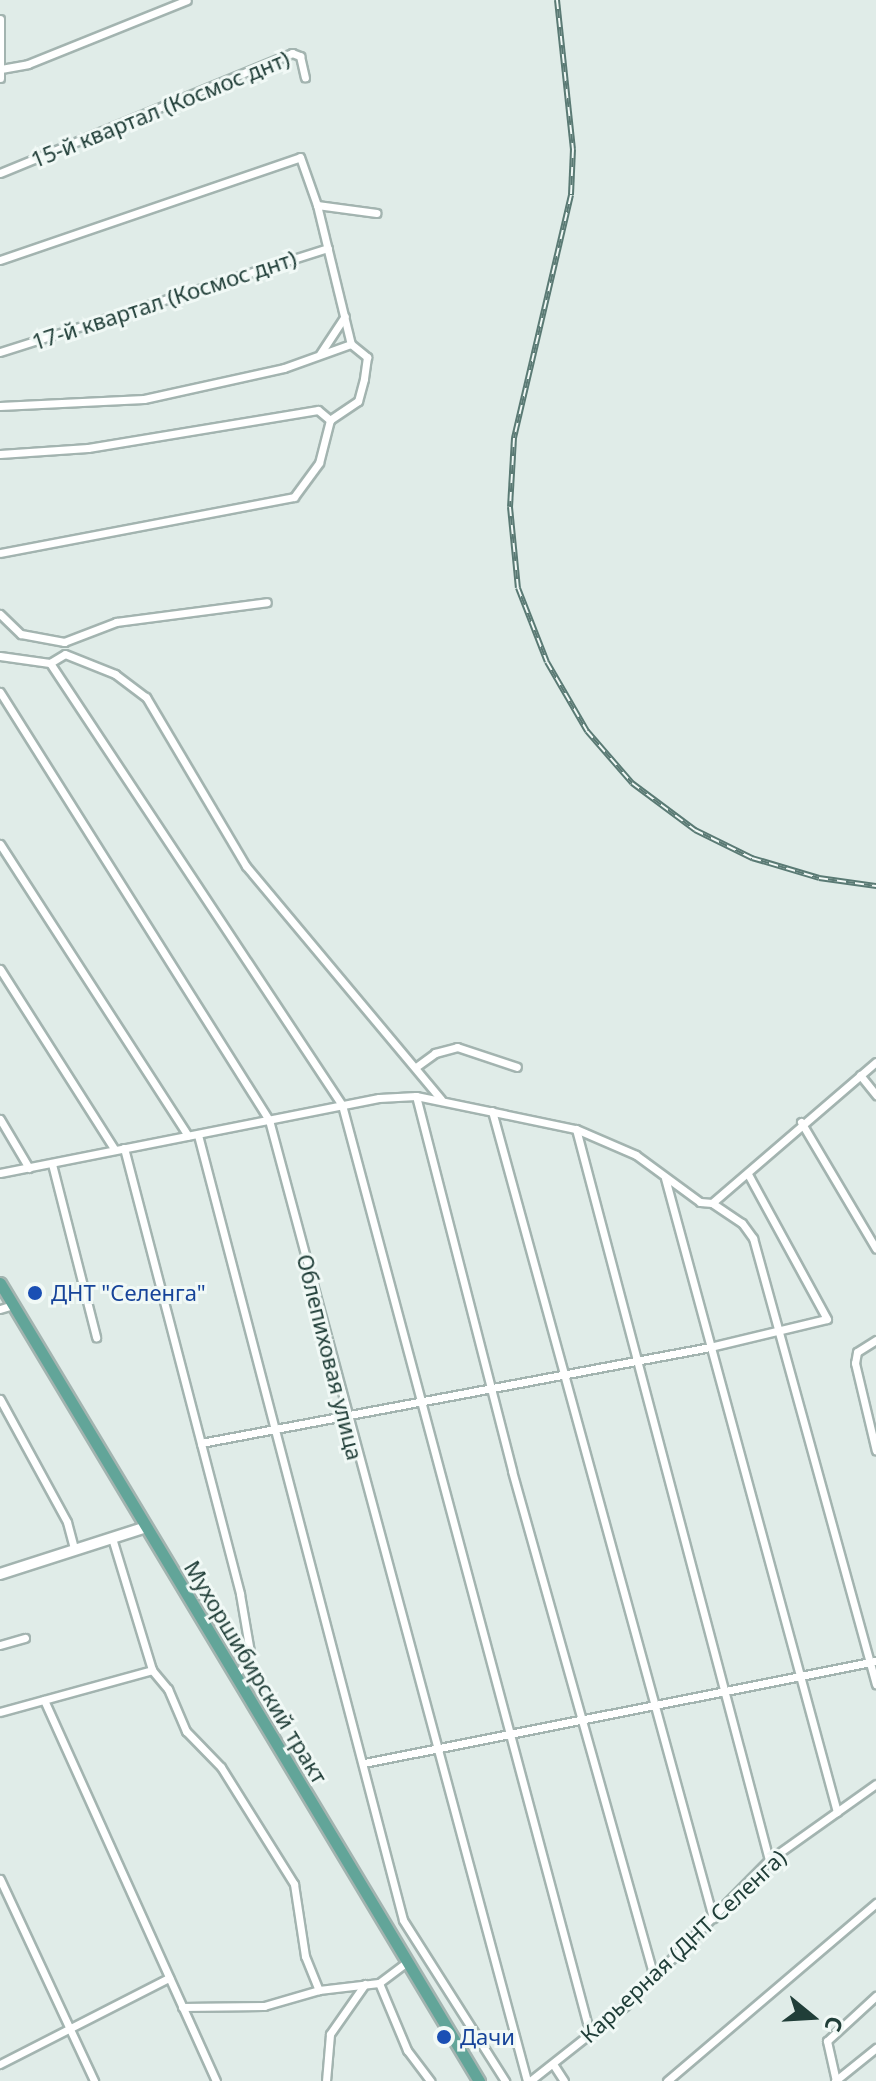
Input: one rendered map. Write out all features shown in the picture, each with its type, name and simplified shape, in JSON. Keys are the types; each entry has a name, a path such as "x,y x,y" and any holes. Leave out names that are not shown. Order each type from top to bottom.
{"main road":[{"name":"Мухоршибирский тракт","path":"0,1283 479,2081"}],"street":[{"path":"1,69 28,64 187,0"},
{"path":"0,19 0,78"},
{"name":"15-й квартал (Космос днт)","path":"0,173 292,53 300,56 305,77"},
{"path":"0,260 300,157 317,205 351,344 367,357 358,401 330,420 319,463 294,497 0,553"},
{"path":"317,205 376,213"},
{"name":"17-й квартал (Космос днт)","path":"0,352 328,248"},
{"path":"320,354 346,316"},
{"path":"0,406 144,399 284,368 351,344"},
{"path":"0,454 88,448 318,410 330,420"},
{"path":"0,614 21,634 64,642 116,622 267,602"},
{"path":"64,642 65,654"},
{"path":"0,656 50,663 65,654"},
{"path":"65,654 115,674 146,697 246,866 442,1100"},
{"path":"50,663 342,1105 418,1402 590,2034"},
{"name":"Облепиховая улица","path":"0,692 269,1120 435,1749 528,2081"},
{"path":"0,844 188,1136"},
{"path":"0,969 115,1150"},
{"path":"416,1067 435,1053 457,1047 517,1067"},
{"path":"712,1203 748,1174 801,1122 876,1062"},
{"path":"860,1075 876,1095"},
{"path":"416,1096 491,1389 585,1719 654,1977"},
{"path":"0,1173 342,1105 416,1096 576,1129 636,1155 700,1202 712,1203 742,1223 753,1238 873,1661 876,1684"},
{"path":"492,1111 713,1918"},
{"path":"0,1119 29,1168"},
{"path":"801,1122 876,1249"},
{"path":"576,1129 728,1691 769,1860"},
{"path":"198,1135 403,1920 505,2081"},
{"path":"124,1148 201,1443 250,1652 249,1661 235,1675"},
{"path":"52,1164 96,1337"},
{"path":"201,1443 710,1347 827,1319 748,1174"},
{"path":"665,1178 797,1675 837,1812"},
{"path":"0,1309 13,1305"},
{"path":"876,1340 857,1352 855,1363 876,1451"},
{"path":"0,1399 67,1522 74,1549"},
{"path":"0,1574 146,1527"},
{"path":"112,1538 152,1670 168,1689 186,1731 221,1767 294,1884 305,1956 319,1990"},
{"path":"0,1645 25,1638"},
{"path":"364,1763 873,1661"},
{"path":"0,1712 152,1670"},
{"path":"44,1700 216,2081"},
{"name":"Карьерная (ДНТ Селенга)","path":"528,2081 590,2034 654,1977 769,1860 876,1784"},
{"path":"0,1879 94,2081"},
{"path":"667,2081 875,1906"},
{"path":"182,2007 264,2006 319,1990 379,1983 409,1964 431,1967"},
{"path":"0,2064 169,1978"},
{"path":"379,1983 407,2050 430,2081"},
{"path":"326,2081 330,2034 365,1984"},
{"path":"876,1996 827,2041 836,2081 876,2048"},
{"path":"553,2064 564,2081"}],"railway":[{"path":"557,0 573,149 571,195 514,438 510,507 518,588 547,662 587,731 632,783 695,830 752,858 819,878 876,886"}],"place":[{"name":"ДНТ \"Селенга\"","path":"35,1293"},
{"name":"Дачи","path":"444,2037"}]}
